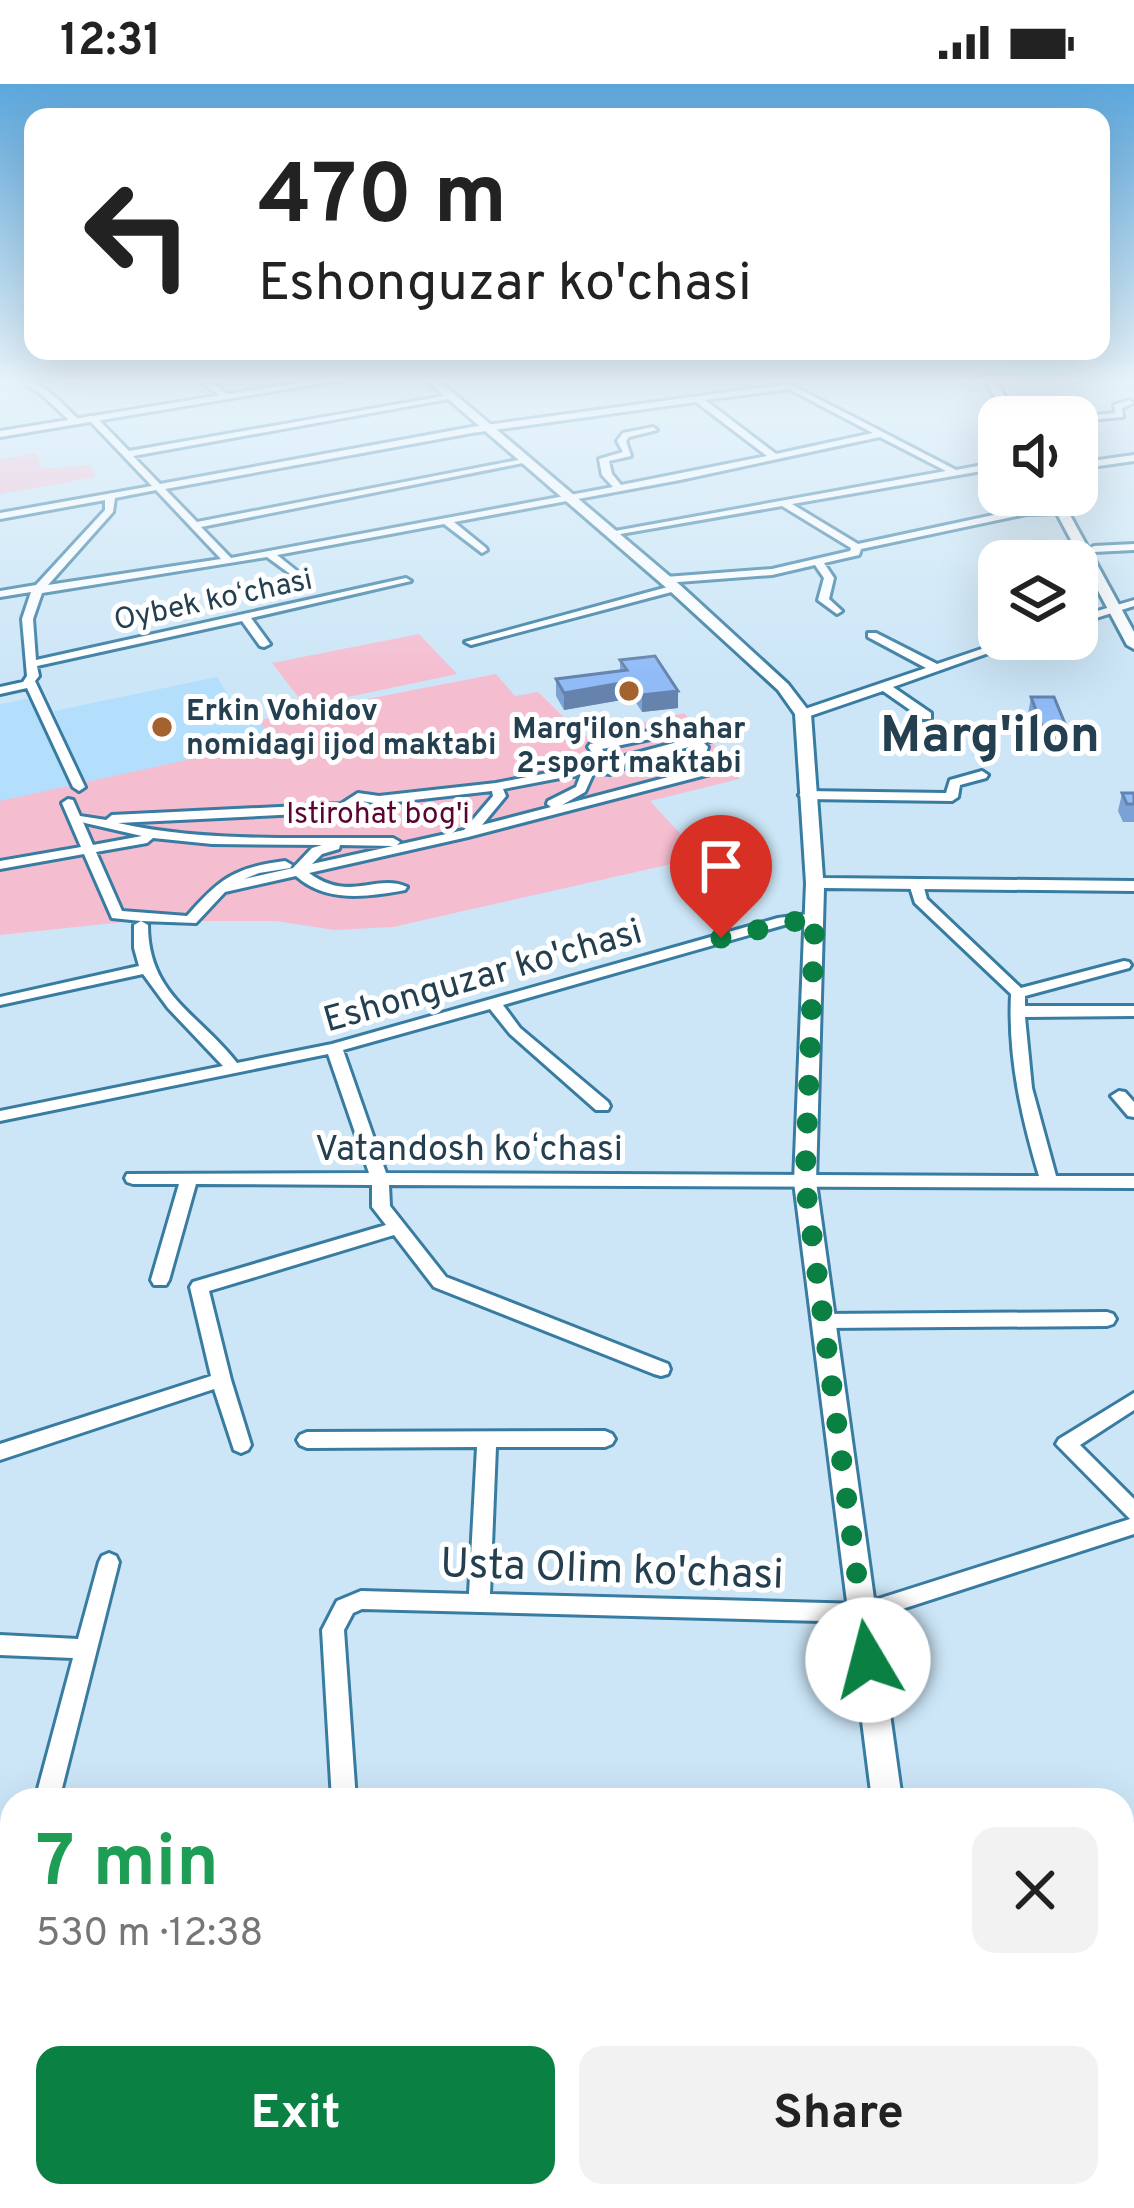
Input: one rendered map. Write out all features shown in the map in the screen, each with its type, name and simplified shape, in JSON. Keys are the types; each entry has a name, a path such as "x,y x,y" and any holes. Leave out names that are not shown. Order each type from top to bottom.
{"main road":[{"path":"542,478 670,584 783,687 803,714 808,735 805,795 815,883 805,1182 885,1788"},
{"path":"1071,516 1127,608"},
{"path":"1098,556 1127,608 1134,645"},
{"path":"815,883 1134,886"}],"street":[{"path":"148,478 229,561"},
{"path":"0,516 211,478"},
{"path":"194,525 439,478"},
{"path":"610,478 617,488"},
{"path":"0,594 229,561 667,478"},
{"path":"609,533 914,478"},
{"path":"79,787 30,682 30,604 110,510 110,497"},
{"path":"782,502 856,547 1002,516"},
{"path":"444,519 482,550"},
{"path":"471,643 670,584 819,565 855,553 856,547"},
{"path":"1098,549 1134,547"},
{"path":"269,554 293,573"},
{"path":"819,565 829,578 823,600 837,611"},
{"name":"Oybek koʻchasi","path":"31,664 406,581"},
{"path":"244,616 265,644"},
{"path":"872,635 935,668"},
{"path":"803,714 978,654"},
{"path":"0,691 30,682"},
{"path":"884,686 927,716"},
{"path":"698,741 664,732 594,748 605,765 631,785 729,765"},
{"path":"80,819 344,808 358,797 379,800 496,787 727,733"},
{"path":"68,803 80,819 88,850 117,915 191,920 216,890 253,868 301,868 522,819 698,762 702,756 698,741"},
{"path":"522,819 581,789 605,765"},
{"path":"805,795 952,797 954,783 982,775"},
{"path":"80,819 160,836 340,843 465,835 500,796 496,787"},
{"path":"0,865 160,836"},
{"path":"301,868 317,851 340,843"},
{"path":"301,868 317,888 342,893 400,887"},
{"path":"916,884 920,900 1018,992 1015,1033 1028,1113 1049,1182"},
{"name":"Eshonguzar ko'chasi","path":"0,1116 334,1048 783,921 815,917"},
{"path":"141,925 139,937 149,968 179,1015 234,1069"},
{"path":"1018,992 1124,965"},
{"path":"2,1001 149,968"},
{"path":"493,1002 515,1031 602,1106"},
{"path":"1017,1011 1134,1011"},
{"path":"334,1048 380,1180 381,1208 440,1282 490,1306 661,1369"},
{"path":"1119,1096 1134,1112"},
{"name":"Vatandosh koʻchasi","path":"133,1178 1134,1182"},
{"path":"160,1280 189,1179"},
{"path":"241,1445 199,1287 394,1229"},
{"path":"822,1321 1107,1319"},
{"path":"0,1452 220,1380"},
{"path":"1134,1400 1066,1444 1134,1512"},
{"path":"478,1603 487,1439"},
{"path":"307,1440 604,1439"},
{"name":"Usta Olim ko'chasi","path":"343,1788 333,1647 337,1618 345,1607 361,1600 862,1613 1134,1526"},
{"path":"50,1788 109,1562"},
{"path":"0,1645 86,1649"}],"shaded area":[{"name":"Erkin Vohidov nomidagi ijod maktabi","path":"217,677 237,710 259,720 274,741 84,785 54,711"},
{"path":"37,697 74,789 0,803 0,704"}],"green space":[{"path":"0,478 90,478 0,494"},
{"path":"419,634 457,674 305,706 272,663"},
{"name":"Istirohat bog'i","path":"496,674 515,696 538,692 584,737 684,713 731,762 738,761 739,779 650,801 702,857 393,927 334,930 276,921 133,921 0,935 0,801 273,741 259,720"}],"building":[{"path":"655,656 678,691 642,695 633,681 564,693 556,679 627,670 620,660"},
{"path":"1031,697 1054,697 1068,731 1044,731"},
{"path":"1122,793 1134,793 1134,804 1127,804"}],"place":[{"name":"Marg'ilon shahar 2-sport maktabi","path":"629,691"},
{"name":"Erkin Vohidov nomidagi ijod maktabi","path":"162,727"}],"district":[{"name":"Marg'ilon","path":"990,733"}],"route":[{"path":"721,938 815,917 805,1182 868,1660"}]}
